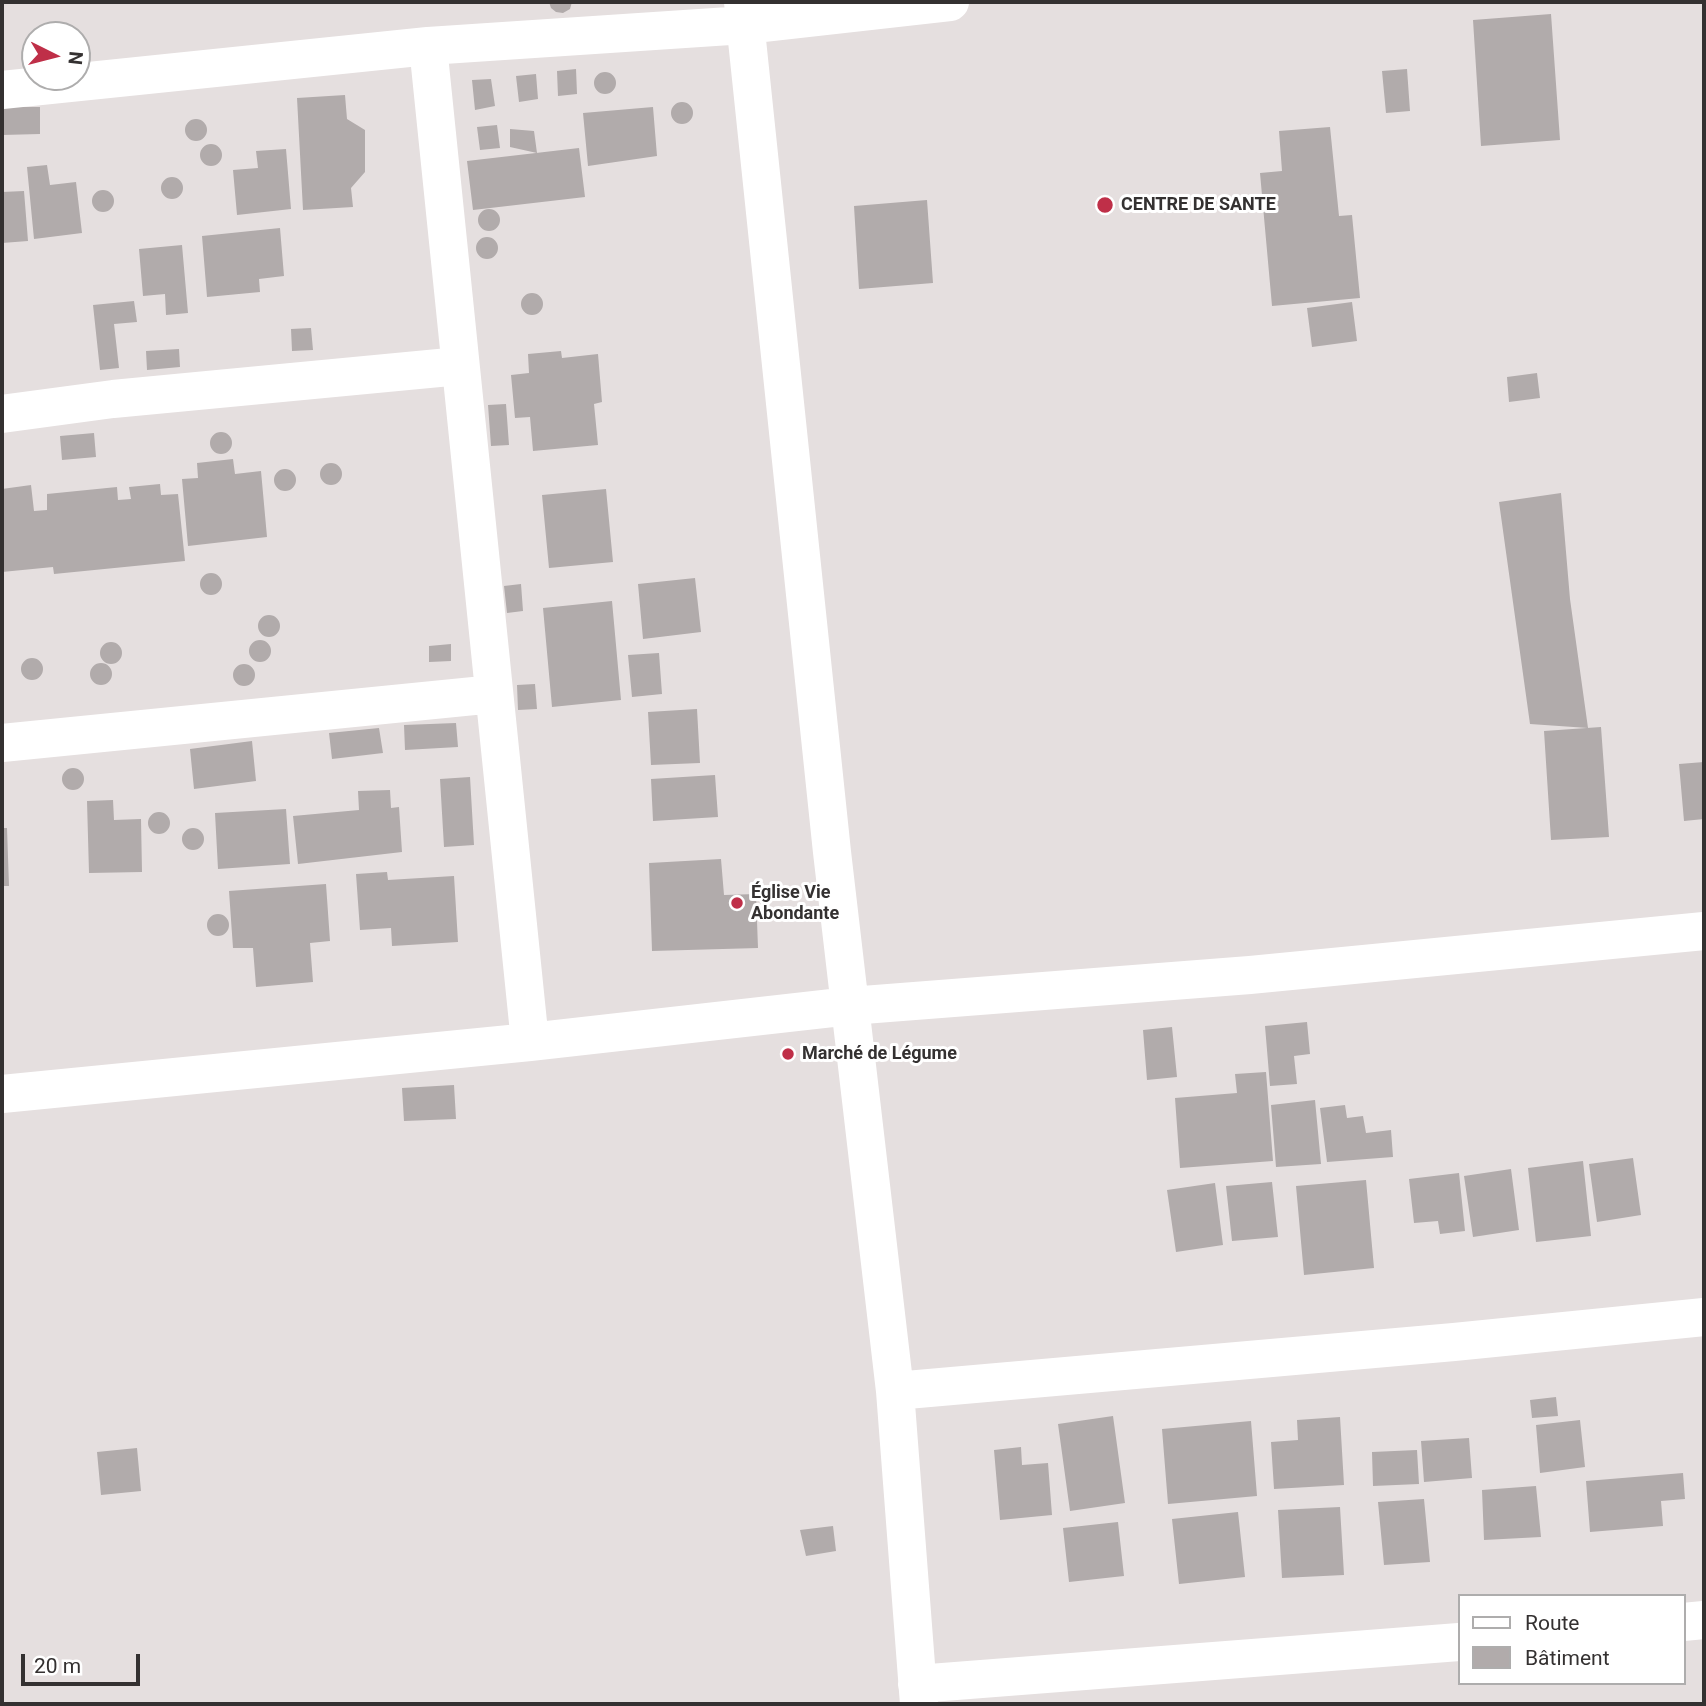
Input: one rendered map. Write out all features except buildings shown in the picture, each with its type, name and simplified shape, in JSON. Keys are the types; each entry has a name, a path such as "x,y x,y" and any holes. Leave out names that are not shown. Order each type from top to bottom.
{"street":[{"path":"2,90 744,13 950,2"},
{"path":"744,13 832,852 895,1391 918,1694 1458,1642"},
{"path":"428,46 530,1042"},
{"path":"2,414 113,400 460,366"},
{"path":"2,743 494,694"},
{"path":"2,1094 530,1042 850,1006 1236,976 1704,931"},
{"path":"895,1391 1454,1342 1704,1317"},
{"path":"1685,1622 1704,1620"}],"place":[{"name":"CENTRE DE SANTE","path":"1105,205"},
{"name":"Église Vie Abondante","path":"737,903"},
{"name":"Marché de Légume","path":"788,1054"}]}
